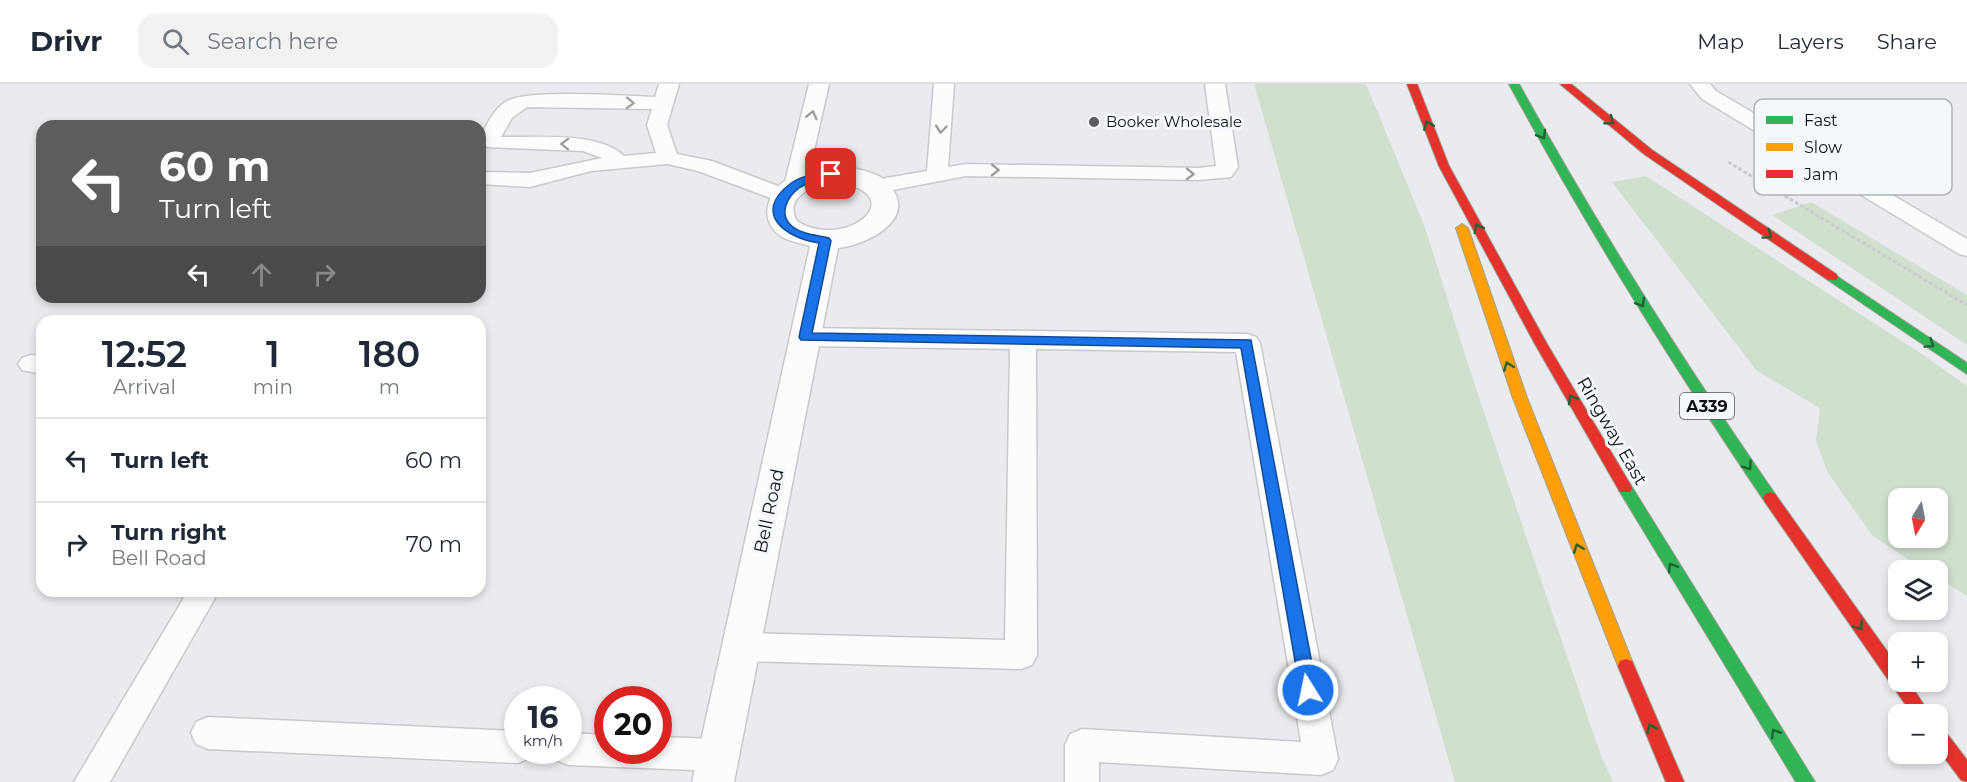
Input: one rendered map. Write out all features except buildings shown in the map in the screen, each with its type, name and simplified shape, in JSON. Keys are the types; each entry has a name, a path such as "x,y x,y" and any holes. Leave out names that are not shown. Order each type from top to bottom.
{"highway":[{"name":"Ringway East","path":"1412,84 1444,166 1590,431 1704,620 1806,782"},
{"name":"A339","path":"1514,84 1604,243 1660,334 1728,438 1915,704"},
{"path":"1565,84 1648,152 1967,369"},
{"path":"1444,166 1486,307 1626,670 1675,782"},
{"path":"1948,749 1967,774"}],"street":[{"path":"831,174 856,176 877,186 884,197 884,213 877,224 861,234 825,241 807,238 789,230 781,220 779,213 789,191 810,179 831,174"},
{"name":"Bell Road","path":"716,768 825,241"}],"lane":[{"path":"937,175 944,84"},
{"path":"877,186 966,170 1198,174 1223,172 1227,167 1215,84"},
{"path":"1700,84 1709,95 1754,121"},
{"path":"486,178 530,180 591,165 668,158 789,191 819,85"},
{"path":"618,162 607,151 583,145 494,143 490,139 508,107 516,103 666,94 657,125 668,158"},
{"path":"1880,195 1965,245"},
{"path":"805,337 1247,343 1321,759 1082,745 1082,782"},
{"path":"741,647 1022,655 1023,340"},
{"path":"91,782 200,597"},
{"path":"208,734 504,746"},
{"path":"582,751 716,768"}],"path":[{"path":"1722,158 1754,177"},
{"path":"1784,195 1967,305"}],"green space":[{"path":"1254,84 1366,84 1424,225 1478,395 1600,753 1613,782 1455,782"},
{"path":"1646,176 1922,354 1967,386 1967,596 1948,584 1948,560 1909,560 1891,548 1948,548 1948,488 1888,488 1888,546 1872,535 1828,473 1816,441 1820,408 1757,371 1612,182"},
{"path":"1811,202 1967,295 1967,345 1772,215"}],"traffic: fast":[{"path":"1514,84 1573,191 1636,295 1770,498"},
{"path":"1832,277 1967,369"},
{"path":"1625,488 1806,782"}],"traffic: slow":[{"path":"1462,228 1520,398 1626,666"}],"traffic: jam":[{"path":"1412,84 1444,166 1541,344 1625,488"},
{"path":"1565,84 1648,152 1832,277"},
{"path":"1770,498 1915,704"},
{"path":"1626,666 1675,782"},
{"path":"1948,749 1967,774"}],"place":[{"name":"Booker Wholesale","path":"1094,122"}],"route":[{"path":"831,174 810,179 795,186 784,195 780,202 781,220 789,230 807,238 825,241 805,337 1247,343 1308,690"}]}
